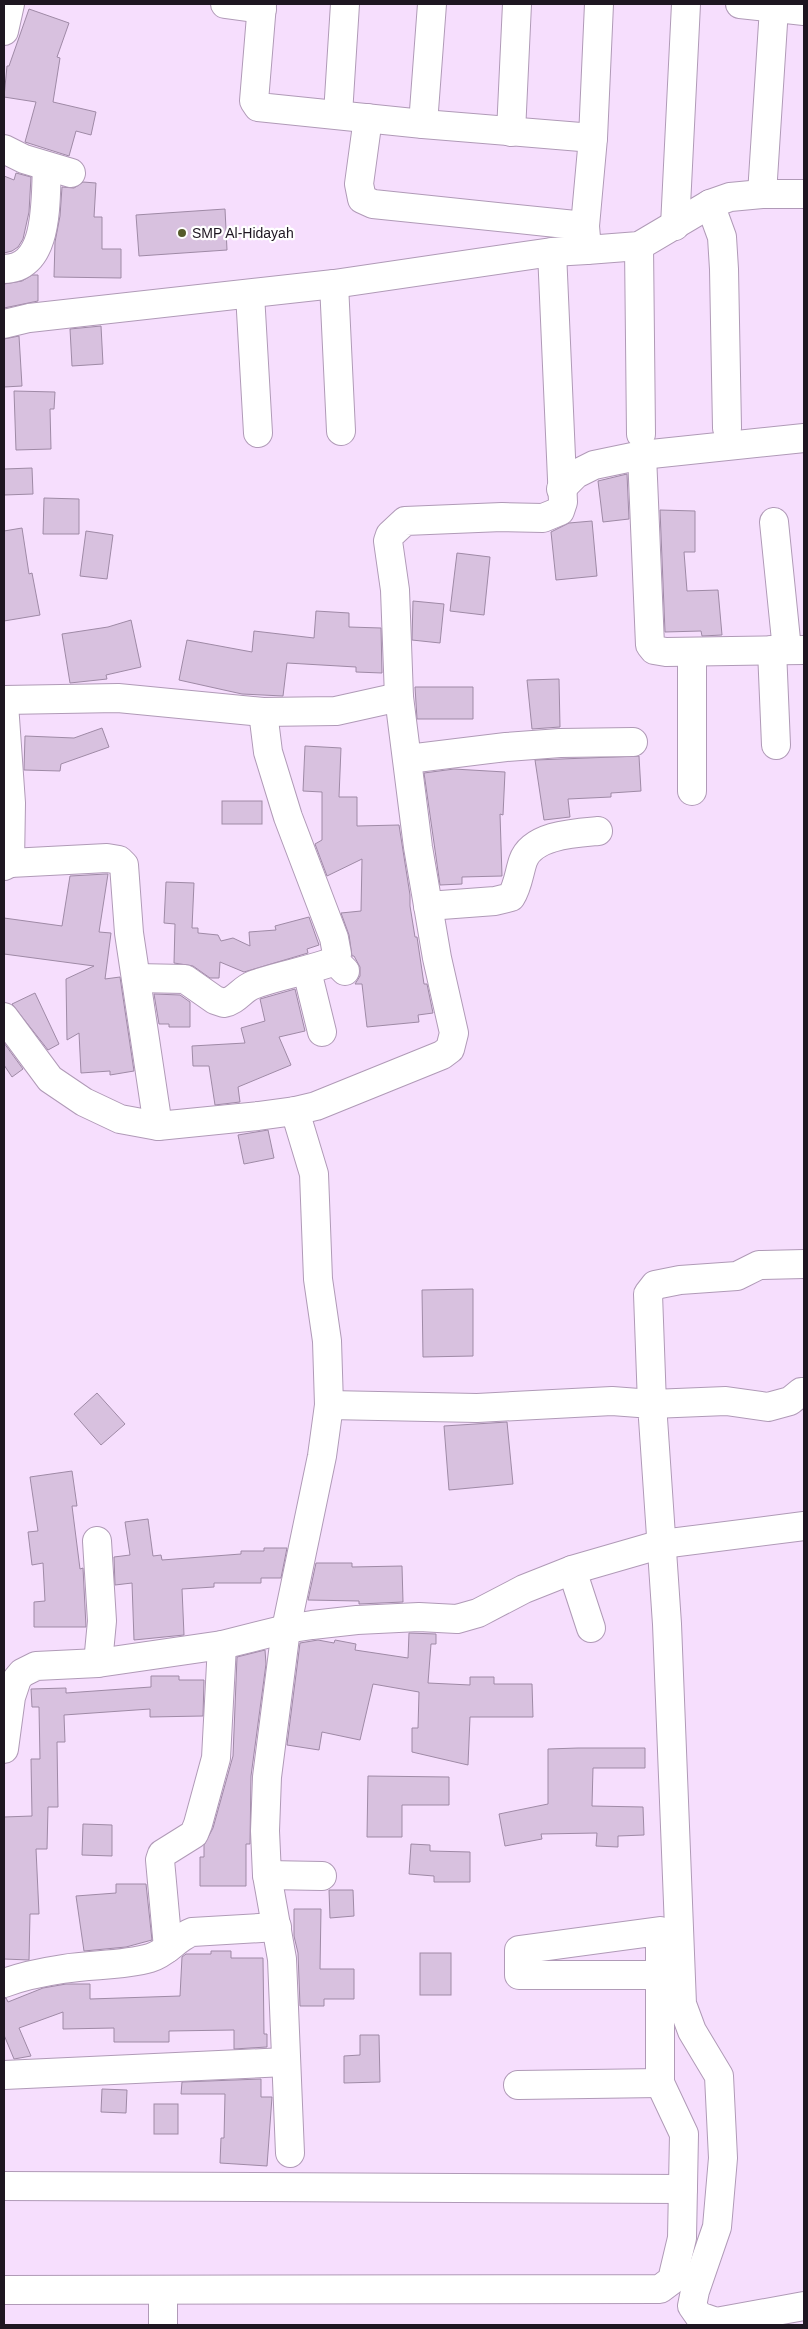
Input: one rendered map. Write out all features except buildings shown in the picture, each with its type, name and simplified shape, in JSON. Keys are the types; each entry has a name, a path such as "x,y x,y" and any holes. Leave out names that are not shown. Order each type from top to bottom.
{"street":[{"path":"4,32 10,4"},
{"path":"225,4 262,6 254,101 258,106 424,124 593,138"},
{"path":"338,114 345,4"},
{"path":"424,124 432,4"},
{"path":"511,132 518,4"},
{"path":"586,238 599,4"},
{"path":"675,226 686,4"},
{"path":"740,4 804,11"},
{"path":"762,194 774,8"},
{"path":"368,118 360,184 362,198 373,204 638,246 710,204 730,197 762,194 804,194"},
{"path":"4,149 59,170 43,229 34,253 20,266 4,269"},
{"path":"710,204 722,237 727,428"},
{"path":"4,324 39,317 334,284 552,252 586,238"},
{"path":"638,246 642,445 650,645 654,650 666,652 788,650"},
{"path":"4,1017 50,1079 84,1102 120,1119 158,1126 295,1111 316,1106 420,1065 442,1055 450,1048 454,1033 437,958 418,847 399,697 395,580 388,541 390,535 405,521 502,517 543,518 560,511 563,502 552,252"},
{"path":"334,284 342,431"},
{"path":"250,294 258,432"},
{"path":"561,489 576,474 642,445 804,438"},
{"path":"774,522 788,650 776,745"},
{"path":"692,652 692,791"},
{"path":"158,1126 129,933 124,865 118,860 107,858 7,864 11,803 4,702 118,698 263,712 336,711 399,697"},
{"path":"136,978 185,979 214,1000 224,1003 240,995 250,986 270,979 340,966 334,938 288,817 268,752 263,712"},
{"path":"408,759 524,746 633,742"},
{"path":"428,906 495,901 510,897 515,890 523,860 528,850 541,842 576,833 598,831"},
{"path":"307,971 322,1032"},
{"path":"290,2153 282,1959 267,1875 264,1831 267,1777 286,1629 322,1456 329,1405 328,1341 318,1279 314,1174 295,1111"},
{"path":"804,1264 759,1264 737,1276 655,1285 648,1294 652,1404 673,1749 682,2004 692,2031 720,2076 723,2158 717,2227 695,2291 692,2306 699,2316 716,2322 804,2306"},
{"path":"329,1405 477,1408 612,1402 652,1404 726,1402 768,1407 790,1401 804,1392"},
{"path":"4,1749 11,1696 22,1673 36,1666 98,1663 222,1645 286,1629 357,1620 456,1618 478,1613 524,1589 572,1570 662,1544 804,1526"},
{"path":"97,1541 102,1621 98,1663"},
{"path":"572,1570 591,1628"},
{"path":"168,1948 160,1860 162,1854 194,1834 198,1824 216,1758 222,1645"},
{"path":"267,1875 322,1876"},
{"path":"4,1983 22,1977 64,1969 136,1961 153,1957 168,1948 179,1937 192,1932 277,1927"},
{"path":"4,2290 660,2289 672,2280 682,2238 684,2134 660,2082 660,1975 660,1931 519,1950 519,1975 660,1975"},
{"path":"4,2075 286,2062"},
{"path":"518,2085 660,2082"},
{"path":"4,2186 684,2188"},
{"path":"163,2290 163,2325"}],"place":[{"name":"SMP Al-Hidayah","path":"182,233"}]}
